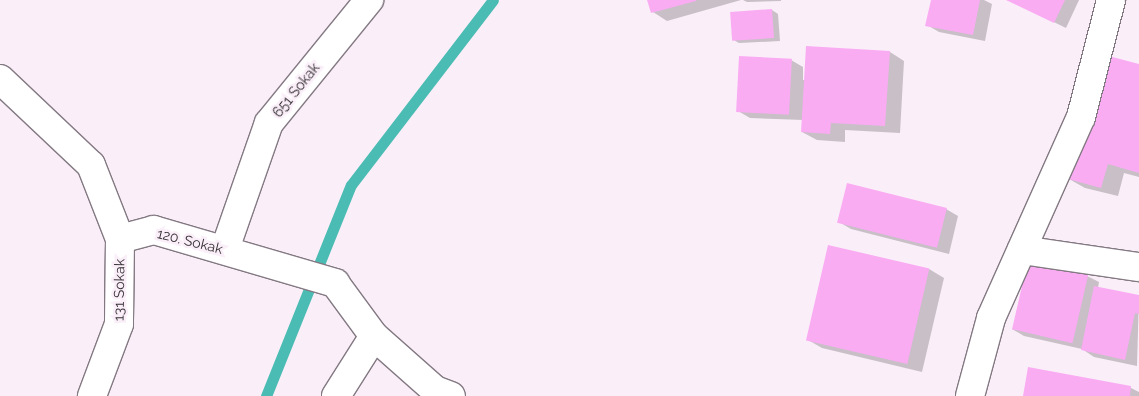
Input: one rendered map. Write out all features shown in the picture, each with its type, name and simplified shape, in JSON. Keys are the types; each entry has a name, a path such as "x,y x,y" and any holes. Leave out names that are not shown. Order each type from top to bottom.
{"street":[{"name":"651 Sokak","path":"225,249 269,123 369,0"},
{"path":"970,396 991,318 1081,117 1111,0"},
{"path":"0,79 91,165 120,239"},
{"name":"120. Sokak","path":"120,239 154,230 225,249 335,283 374,336 435,390 451,396"},
{"name":"131 Sokak","path":"92,396 119,324 120,239"},
{"path":"1022,250 1139,268"},
{"path":"336,396 374,336"}],"building":[{"path":"647,0 696,0 696,1 651,13"},
{"path":"931,0 980,0 973,35 925,26"},
{"path":"1006,0 1065,0 1054,23"},
{"path":"772,9 774,38 732,41 730,12"},
{"path":"806,46 890,51 885,126 831,123 830,134 801,132"},
{"path":"1101,54 1139,64 1139,173 1108,164 1101,188 1068,179"},
{"path":"739,56 792,59 789,115 736,112"},
{"path":"847,183 947,208 937,248 837,223"},
{"path":"828,245 929,268 907,364 806,340"},
{"path":"1028,260 1088,274 1072,343 1012,329"},
{"path":"1094,286 1139,295 1139,314 1135,313 1125,360 1081,350"},
{"path":"1028,367 1131,386 1130,396 1023,396"}],"waterway":[{"path":"266,396 351,185 493,0"}]}
